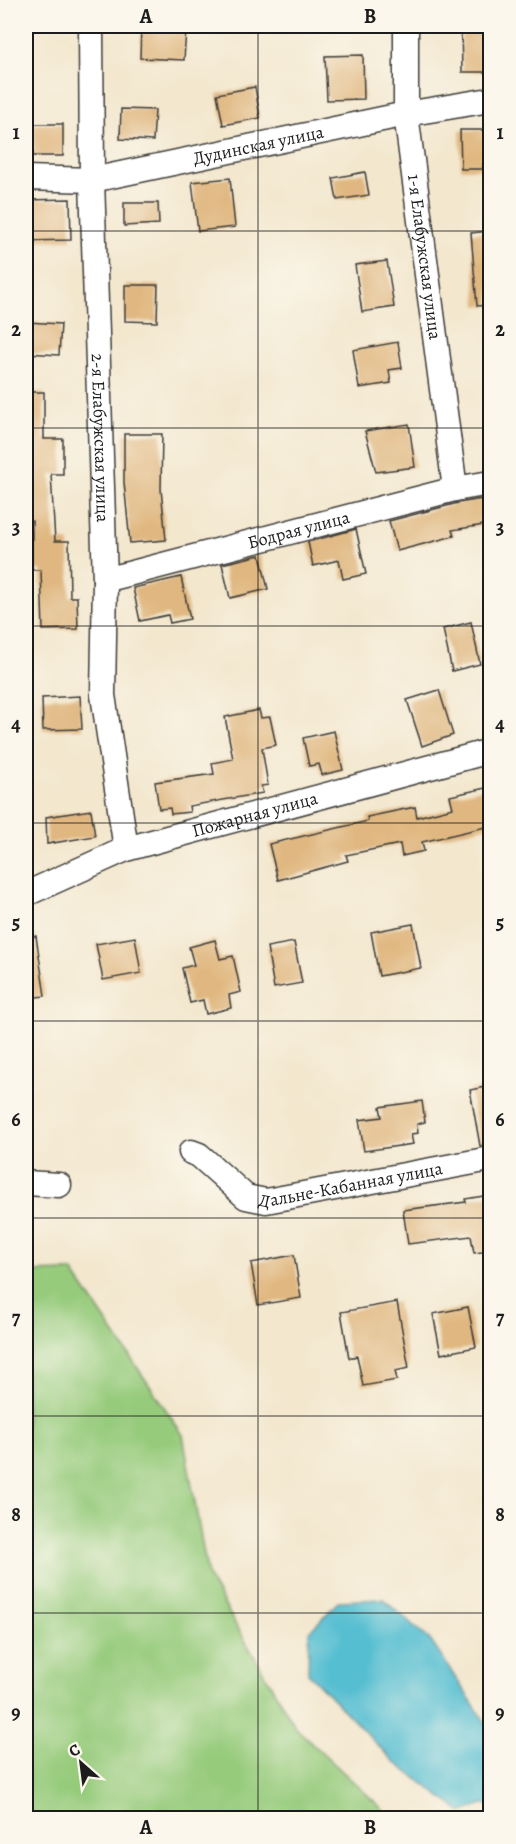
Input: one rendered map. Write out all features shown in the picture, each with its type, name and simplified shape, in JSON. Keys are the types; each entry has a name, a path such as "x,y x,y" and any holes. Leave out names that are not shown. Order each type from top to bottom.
{"street":[{"name":"2-я Елабужская улица","path":"91,26 92,180 105,580 103,695 126,849"},
{"name":"1-я Елабужская улица","path":"406,26 406,114 454,489"},
{"name":"Дудинская улица","path":"26,178 92,180 406,114 490,100"},
{"name":"Бодрая улица","path":"105,580 454,489 490,483"},
{"name":"Пожарная улица","path":"26,894 126,849 490,751"},
{"name":"Дальне-Кабанная улица","path":"191,1152 199,1155 246,1197 266,1201 490,1159"},
{"path":"26,1183 59,1185"}],"green space":[{"path":"72,1271 183,1435 208,1577 296,1728 392,1818 26,1818 26,1272"}],"water":[{"path":"383,1599 430,1640 490,1729 490,1805 483,1804 462,1813 393,1761 308,1673 309,1632 339,1601"}],"building":[{"path":"461,26 490,26 490,72 462,72"},
{"path":"141,27 186,29 184,60 140,58"},
{"path":"363,55 364,99 327,100 325,56"},
{"path":"255,87 260,118 223,125 217,94"},
{"path":"121,109 155,110 153,141 120,139"},
{"path":"33,124 63,124 63,156 33,156"},
{"path":"460,130 490,130 490,165 483,165 483,169 461,169"},
{"path":"365,172 369,195 337,200 333,178"},
{"path":"230,178 235,227 198,231 192,182"},
{"path":"70,199 71,240 26,241 26,200"},
{"path":"124,203 158,203 159,224 124,226"},
{"path":"490,231 490,305 477,306 471,233"},
{"path":"387,261 394,307 362,312 355,265"},
{"path":"125,285 158,285 157,322 125,321"},
{"path":"26,322 61,324 59,355 26,353"},
{"path":"398,342 402,368 389,370 391,383 359,388 353,350"},
{"path":"26,392 44,392 44,439 63,439 63,474 51,474 55,541 69,541 70,597 77,597 78,629 43,630 41,570 32,570 32,521 26,521"},
{"path":"409,424 415,467 376,472 365,431"},
{"path":"124,434 162,434 161,489 166,540 130,543 124,482"},
{"path":"489,498 490,524 452,530 454,536 397,551 389,521 458,503"},
{"path":"356,529 366,574 343,579 339,560 313,566 308,542"},
{"path":"260,555 268,589 230,598 222,564"},
{"path":"181,577 190,619 170,623 168,615 140,621 133,588"},
{"path":"471,622 480,664 452,671 443,629"},
{"path":"439,690 453,735 422,746 407,700"},
{"path":"80,696 82,729 43,730 42,698"},
{"path":"259,710 261,718 270,717 276,745 262,748 268,785 261,786 263,793 189,806 190,812 171,814 170,808 159,809 155,782 214,774 212,763 233,759 225,717"},
{"path":"334,731 343,770 322,775 319,764 309,766 303,738"},
{"path":"490,787 490,826 422,842 424,851 402,856 400,844 346,855 348,861 278,880 269,844 368,821 367,817 415,807 417,817 453,808 450,796"},
{"path":"91,810 95,836 47,844 46,817"},
{"path":"413,924 421,968 379,976 371,932"},
{"path":"36,936 45,996 26,998 26,937"},
{"path":"135,937 141,973 103,980 96,944"},
{"path":"215,940 220,959 233,956 241,992 229,995 231,1008 206,1014 203,1000 190,1003 182,968 194,965 189,947"},
{"path":"294,942 302,983 274,988 267,947"},
{"path":"490,1086 490,1145 480,1146 470,1090"},
{"path":"422,1101 425,1122 417,1124 418,1133 411,1134 413,1144 364,1151 359,1120 382,1117 380,1107"},
{"path":"490,1195 490,1251 474,1253 471,1236 408,1244 403,1210 466,1202 465,1199"},
{"path":"294,1255 301,1298 258,1305 251,1263"},
{"path":"397,1302 409,1368 395,1371 397,1380 363,1386 357,1356 349,1358 341,1312"},
{"path":"468,1307 476,1347 441,1354 433,1314"}]}
